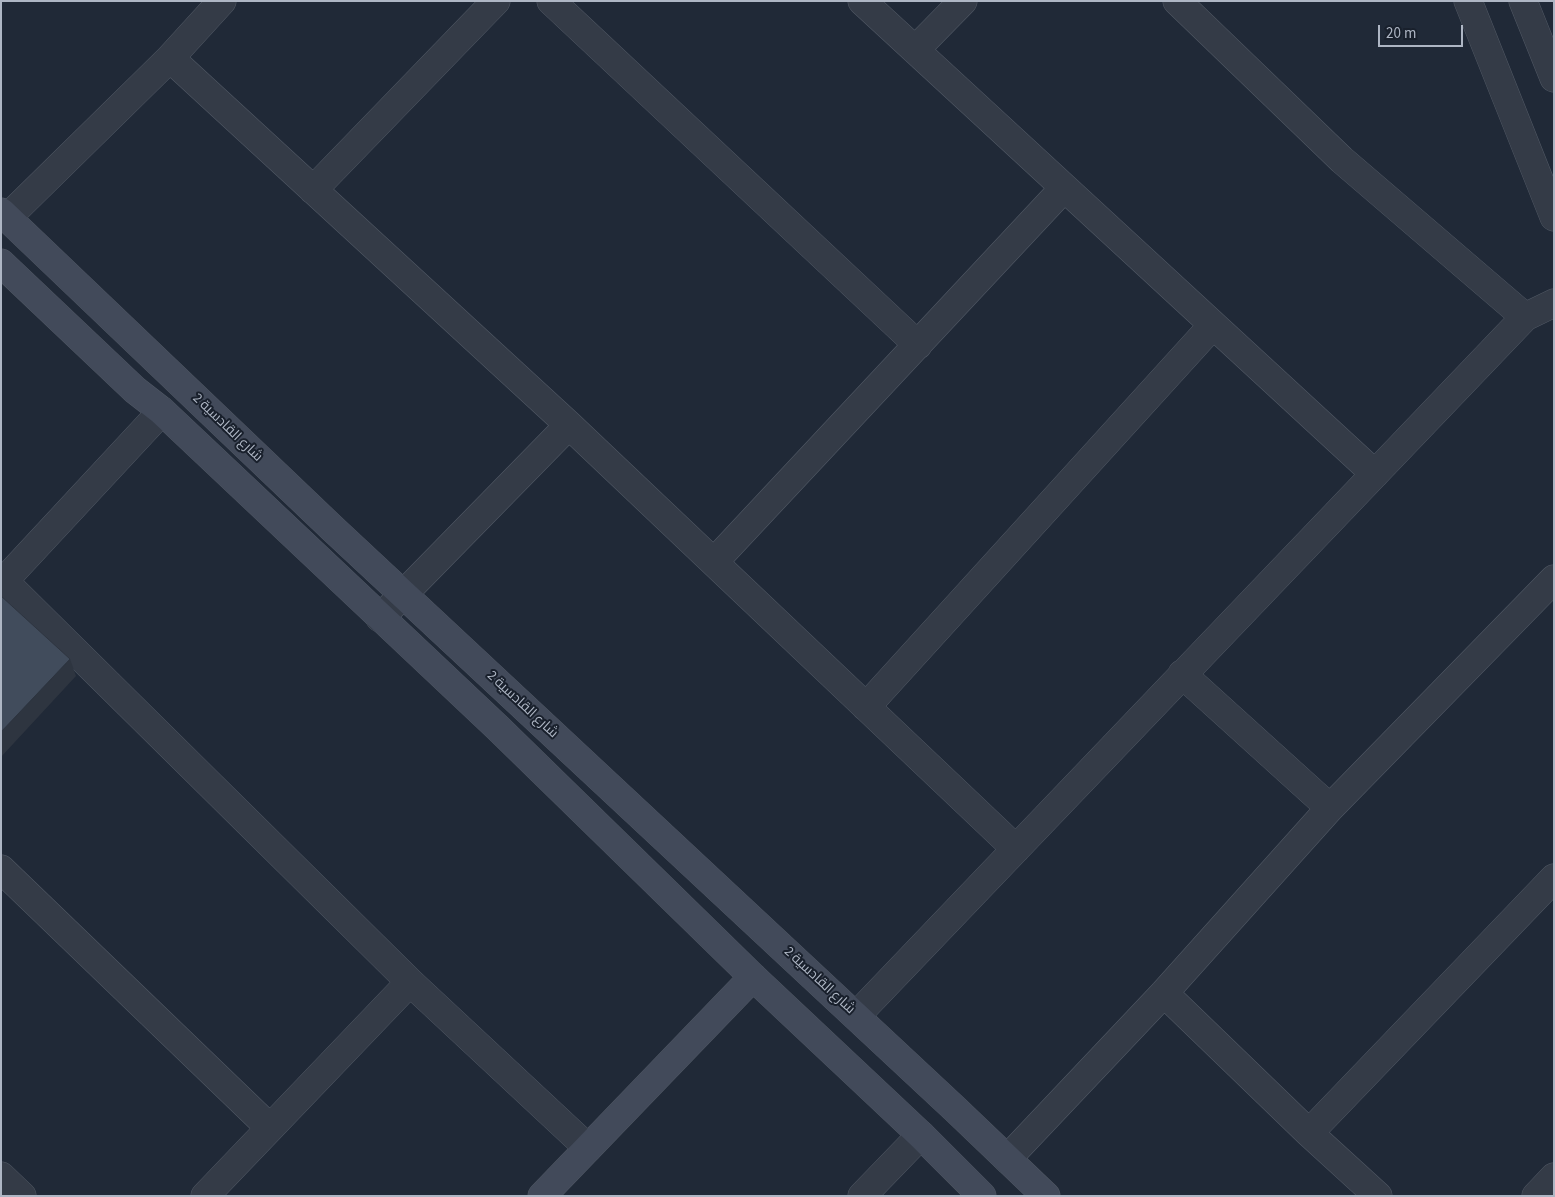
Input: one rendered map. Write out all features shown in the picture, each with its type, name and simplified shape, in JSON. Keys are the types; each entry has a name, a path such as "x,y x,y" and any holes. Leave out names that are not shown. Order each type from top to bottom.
{"street":[{"path":"4,215 170,58 222,1"},
{"path":"313,190 496,1"},
{"path":"551,1 918,345"},
{"path":"862,1 1375,474"},
{"path":"915,50 963,1"},
{"path":"1177,1 1342,160 1525,317"},
{"path":"1468,1 1554,217"},
{"path":"1523,1 1554,78"},
{"path":"170,58 570,426 1016,849"},
{"path":"714,562 1064,188"},
{"name":"شارع القادسية 2","path":"4,215 404,595 856,1016 1046,1196"},
{"path":"1,263 135,390 162,411 498,728 753,977 921,1135 982,1196"},
{"path":"856,1016 1525,317 1554,303"},
{"path":"866,707 1213,325"},
{"path":"162,411 2,582 410,982 588,1148"},
{"path":"380,618 570,426"},
{"path":"1007,1158 1164,993 1330,808 1554,579"},
{"path":"1182,674 1330,808"},
{"path":"1,868 270,1128"},
{"path":"1309,1133 1554,878"},
{"path":"542,1196 753,977"},
{"path":"205,1196 410,982"},
{"path":"1164,993 1309,1133 1378,1196"},
{"path":"862,1196 921,1135"},
{"path":"1,1176 22,1196"},
{"path":"1536,1196 1554,1177"}],"building":[{"path":"1,596 70,659 1,732"}]}
